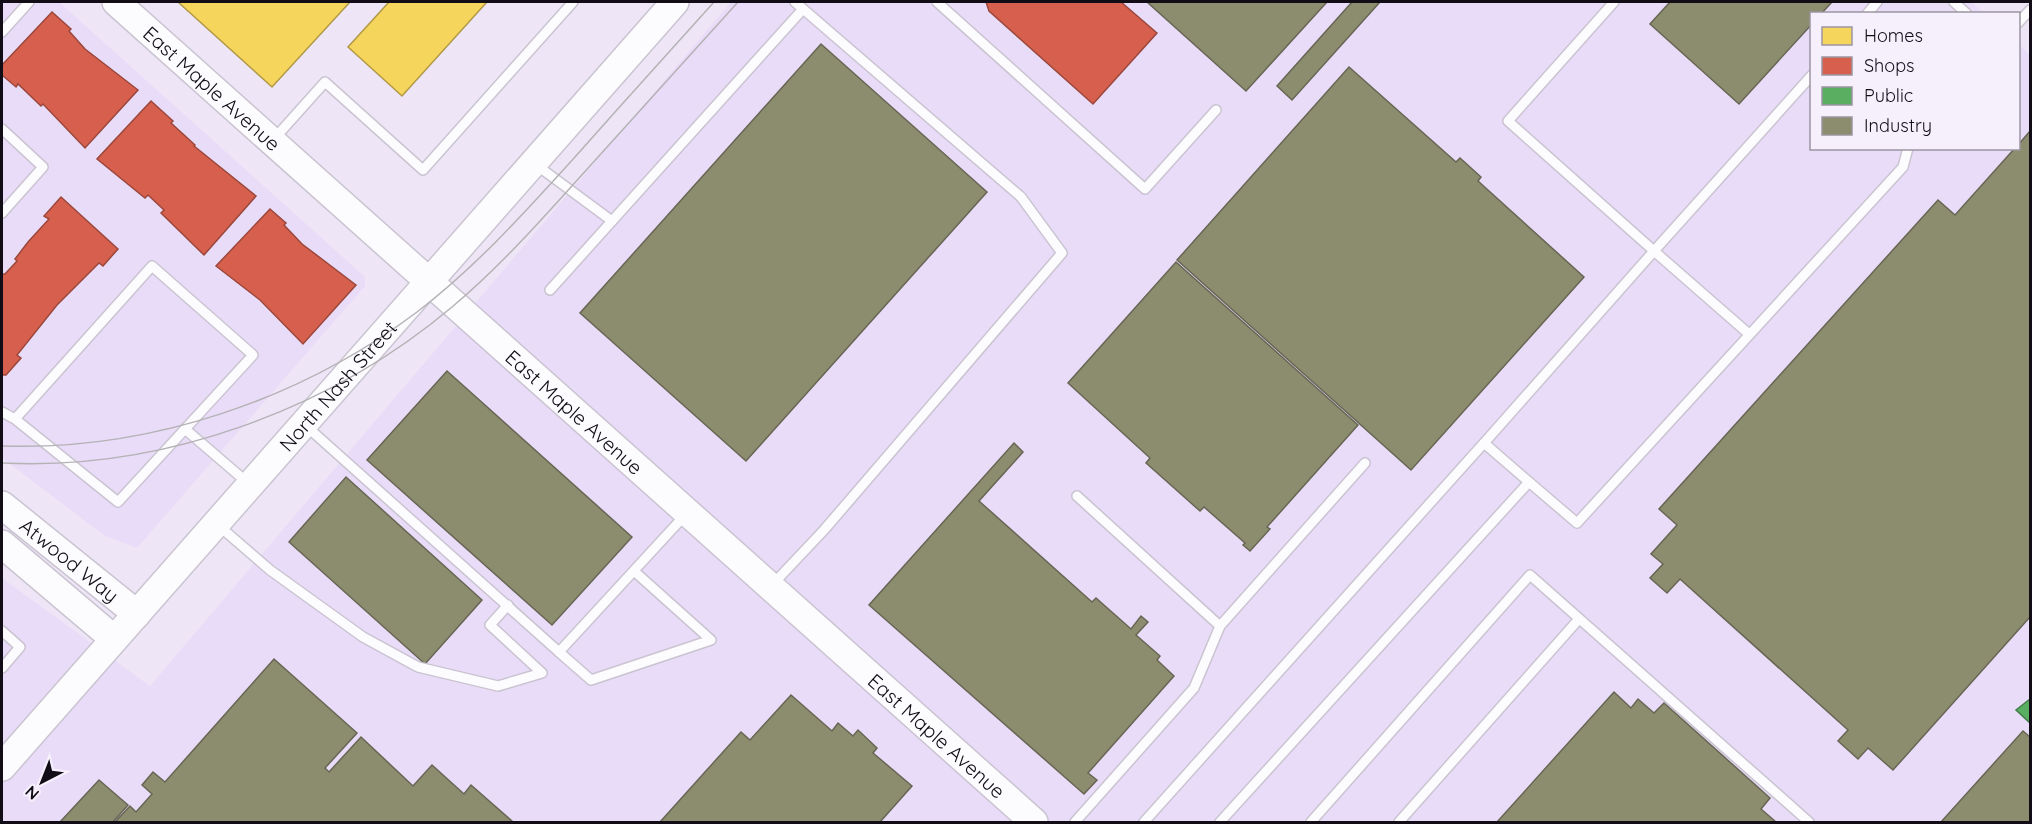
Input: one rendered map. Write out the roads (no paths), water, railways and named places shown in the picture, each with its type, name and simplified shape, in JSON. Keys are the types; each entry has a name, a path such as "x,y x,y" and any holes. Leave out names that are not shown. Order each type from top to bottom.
{"street":[{"name":"East Maple Avenue","path":"116,2 1034,822"},
{"name":"North Nash Street","path":"2,767 675,2"},
{"name":"Atwood Way","path":"2,505 137,614"},
{"name":"Atwood Way","path":"2,544 114,639"}],"lane":[{"path":"2,32 29,2"},
{"path":"273,141 325,82 423,170 573,2"},
{"path":"771,586 824,530 1062,253 1021,197 795,2"},
{"path":"937,2 1145,189 1216,110"},
{"path":"1614,2 1508,121 1749,334"},
{"path":"550,290 803,9"},
{"path":"2020,23 2031,10"},
{"path":"1144,822 1810,77"},
{"path":"2,129 43,167 2,213"},
{"path":"1485,442 1577,523 1903,167 1907,150"},
{"path":"533,163 612,221"},
{"path":"2,412 15,419 118,502 253,355 152,266 15,419"},
{"path":"304,424 591,680 711,640 634,571"},
{"path":"185,429 250,485"},
{"path":"1075,822 1194,688 1220,626 1365,463"},
{"path":"1220,822 1529,482"},
{"path":"1077,496 1220,626"},
{"path":"560,652 689,512"},
{"path":"216,523 270,570 363,638 418,667 498,686 542,673 490,625 508,605"},
{"path":"1311,822 1530,575 1809,822"},
{"path":"1399,822 1579,619"},
{"path":"2,631 20,647 2,668"}],"tram line":[{"path":"2,446 57,445 112,440 167,429 221,414 323,371 372,343 417,312 460,277 538,198 714,2"},
{"path":"2,463 62,463 123,456 183,444 241,427 298,404 353,376 404,344 452,307 506,257 738,2"}]}
